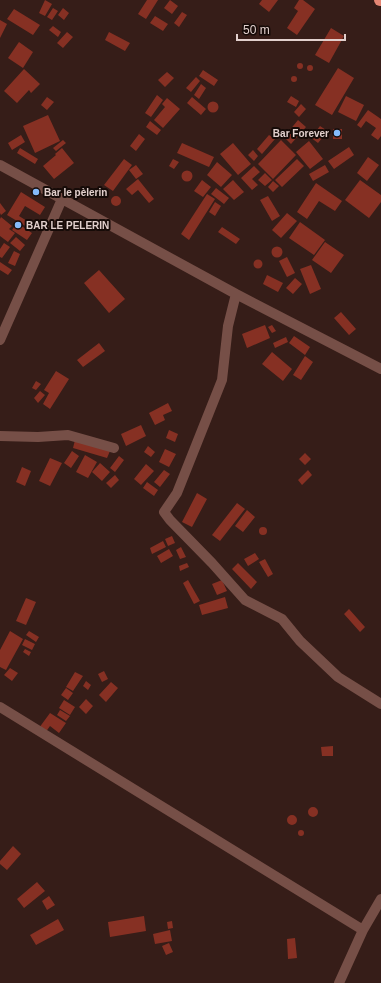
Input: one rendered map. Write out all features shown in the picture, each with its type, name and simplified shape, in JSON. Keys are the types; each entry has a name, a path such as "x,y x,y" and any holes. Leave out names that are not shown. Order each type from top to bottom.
{"street":[{"path":"0,165 236,294 381,369"},
{"path":"0,340 62,199"},
{"path":"236,294 228,326 222,380 177,493 164,512 245,600 282,619 300,641 338,677 381,704"},
{"path":"0,436 38,437 68,435 114,448"},
{"path":"0,707 363,930"},
{"path":"339,983 363,930 381,899"}],"building":[{"path":"45,0 52,4 45,16 39,13"},
{"path":"147,0 158,0 146,19 138,14"},
{"path":"170,0 178,6 172,14 164,8"},
{"path":"262,0 278,0 269,12 259,4"},
{"path":"299,0 303,0 315,9 297,35 287,28 298,11 294,8"},
{"path":"53,8 58,11 52,20 47,17"},
{"path":"63,8 69,13 64,20 58,15"},
{"path":"14,9 40,25 33,35 7,19"},
{"path":"182,12 187,15 179,27 174,23"},
{"path":"155,16 168,24 163,31 150,23"},
{"path":"0,20 7,24 0,38"},
{"path":"53,26 61,32 58,37 49,30"},
{"path":"331,28 344,36 329,63 315,55"},
{"path":"67,32 73,37 63,48 57,43"},
{"path":"109,32 130,43 125,51 105,40"},
{"path":"19,42 33,52 23,68 8,58"},
{"path":"300,63 303,66 300,69 297,66"},
{"path":"310,65 313,68 310,71 307,68"},
{"path":"338,68 354,78 332,115 315,105"},
{"path":"24,69 40,84 31,93 29,90 17,103 4,91"},
{"path":"203,70 218,80 214,86 199,76"},
{"path":"167,72 174,78 165,87 158,80"},
{"path":"294,76 297,79 294,82 291,79"},
{"path":"196,77 200,81 191,92 186,88"},
{"path":"201,84 206,88 199,99 194,95"},
{"path":"157,95 163,100 151,117 145,113"},
{"path":"291,96 299,101 296,107 287,102"},
{"path":"346,96 364,105 356,121 338,112"},
{"path":"47,97 54,102 47,110 41,105"},
{"path":"192,97 206,109 201,115 187,103"},
{"path":"167,98 180,109 163,128 154,120 165,107 162,104"},
{"path":"213,101 217,103 219,107 217,111 213,113 209,111 207,107 209,103"},
{"path":"301,104 306,109 299,117 294,112"},
{"path":"368,110 381,119 381,136 378,140 371,135 376,128 366,121 361,128 357,125"},
{"path":"48,115 60,141 35,153 23,126"},
{"path":"298,120 306,127 291,144 286,139 291,133 289,131"},
{"path":"150,121 161,130 157,135 146,127"},
{"path":"320,126 329,132 326,136 317,130"},
{"path":"333,129 342,129 342,139 333,139"},
{"path":"315,131 323,137 318,143 310,137"},
{"path":"139,134 145,139 136,151 130,146"},
{"path":"21,135 25,142 12,150 8,143"},
{"path":"269,135 275,139 262,154 257,149"},
{"path":"63,140 66,143 56,151 53,148"},
{"path":"281,140 296,155 273,179 258,164"},
{"path":"309,141 323,159 310,169 296,152"},
{"path":"182,143 214,157 209,167 177,153"},
{"path":"233,143 251,164 238,175 220,154"},
{"path":"349,147 354,155 334,169 328,161"},
{"path":"20,148 38,159 35,164 17,153"},
{"path":"62,148 74,163 54,179 43,166"},
{"path":"253,150 258,156 254,161 248,155"},
{"path":"368,157 379,165 367,181 357,173"},
{"path":"124,159 132,165 113,191 104,185"},
{"path":"173,159 179,162 174,169 169,166"},
{"path":"297,159 304,166 282,187 275,180"},
{"path":"217,162 232,175 221,187 207,175"},
{"path":"136,165 143,174 136,179 129,170"},
{"path":"325,165 329,172 313,181 309,174"},
{"path":"254,166 260,172 252,179 258,185 252,190 241,178"},
{"path":"187,170 191,172 193,176 191,180 187,182 183,180 181,176 183,172"},
{"path":"265,173 272,180 265,186 258,180"},
{"path":"138,179 154,199 149,203 138,190 132,195 126,189"},
{"path":"202,180 211,187 203,197 194,191"},
{"path":"233,180 244,192 234,200 223,189"},
{"path":"360,180 381,195 381,202 369,218 345,200"},
{"path":"273,181 279,186 273,192 268,187"},
{"path":"316,183 342,201 335,211 319,201 307,219 297,212"},
{"path":"216,188 229,198 224,204 211,194"},
{"path":"21,192 45,207 40,215 25,206 19,216 35,226 32,230 7,215"},
{"path":"207,194 215,199 189,240 181,234"},
{"path":"114,196 118,196 120,197 120,205 114,206 111,203 111,199"},
{"path":"268,196 280,216 272,221 260,200"},
{"path":"215,202 221,206 215,216 209,212"},
{"path":"0,203 6,211 1,215 0,213"},
{"path":"287,213 297,221 281,238 272,230"},
{"path":"1,217 12,226 9,229 15,233 8,242 0,236"},
{"path":"300,222 325,240 314,255 289,238"},
{"path":"17,223 32,233 27,240 12,230"},
{"path":"222,227 240,239 236,244 218,232"},
{"path":"16,237 25,245 20,251 10,243"},
{"path":"325,242 344,255 331,273 312,260"},
{"path":"4,243 10,247 2,258 0,257 0,249"},
{"path":"275,247 279,247 281,248 281,256 275,257 272,254 272,250"},
{"path":"14,251 20,254 15,266 8,263"},
{"path":"287,257 295,273 287,277 279,261"},
{"path":"256,260 260,260 262,264 260,268 256,268 254,266 254,262"},
{"path":"0,262 12,270 8,275 0,270"},
{"path":"311,265 321,289 310,294 300,269"},
{"path":"99,270 125,299 109,313 84,283"},
{"path":"267,275 283,283 278,292 263,284"},
{"path":"295,278 302,284 293,294 286,288"},
{"path":"341,312 356,329 349,335 334,318"},
{"path":"265,325 270,338 247,348 242,334"},
{"path":"272,325 276,331 272,333 268,327"},
{"path":"294,336 310,347 305,355 289,343"},
{"path":"286,337 288,342 275,348 273,343"},
{"path":"99,343 105,351 83,367 77,360"},
{"path":"272,352 292,369 283,381 262,364"},
{"path":"305,356 313,362 301,380 293,375"},
{"path":"56,371 69,379 50,409 43,404 49,393 44,390"},
{"path":"36,381 41,384 36,390 32,388"},
{"path":"40,391 45,395 38,403 34,398"},
{"path":"168,403 172,411 163,415 165,420 155,425 149,413"},
{"path":"141,425 146,436 126,446 121,434"},
{"path":"169,430 178,434 175,442 166,438"},
{"path":"75,440 110,451 107,458 73,448"},
{"path":"148,446 155,452 151,457 144,452"},
{"path":"165,449 176,454 169,467 159,462"},
{"path":"72,451 79,456 71,468 64,463"},
{"path":"305,453 311,459 305,465 299,459"},
{"path":"85,455 97,462 88,478 76,472"},
{"path":"119,456 124,460 115,472 110,468"},
{"path":"50,458 62,463 50,486 39,481"},
{"path":"100,463 110,472 102,481 92,472"},
{"path":"146,464 154,471 141,485 134,479"},
{"path":"22,467 31,471 25,486 16,482"},
{"path":"164,470 170,474 160,487 154,482"},
{"path":"308,470 312,475 302,485 298,480"},
{"path":"115,475 119,480 111,488 106,483"},
{"path":"147,482 158,490 154,496 143,488"},
{"path":"197,493 207,499 192,527 182,522"},
{"path":"237,503 245,509 220,541 212,535"},
{"path":"247,510 255,517 243,532 235,526"},
{"path":"261,527 265,527 267,531 265,535 261,535 259,533 259,529"},
{"path":"172,536 175,543 168,546 165,539"},
{"path":"163,541 166,547 152,554 150,548"},
{"path":"181,547 186,557 180,559 176,550"},
{"path":"169,549 173,556 161,563 157,556"},
{"path":"255,553 259,559 248,566 244,559"},
{"path":"265,559 273,574 268,577 259,562"},
{"path":"187,563 189,567 180,571 179,566"},
{"path":"238,563 257,582 251,589 232,569"},
{"path":"188,580 200,601 194,604 183,583"},
{"path":"222,580 227,591 217,595 212,584"},
{"path":"225,597 228,608 202,615 199,605"},
{"path":"26,598 36,602 26,625 16,621"},
{"path":"349,609 365,627 360,632 344,614"},
{"path":"10,631 23,639 6,670 0,667 0,650"},
{"path":"29,631 39,637 36,642 26,635"},
{"path":"25,639 35,644 32,650 22,645"},
{"path":"25,649 31,652 29,656 23,652"},
{"path":"10,668 18,673 12,681 4,675"},
{"path":"104,671 108,679 102,682 98,674"},
{"path":"75,672 83,676 73,691 66,687"},
{"path":"86,681 91,685 88,690 83,686"},
{"path":"111,682 118,688 106,702 99,695"},
{"path":"66,688 73,693 68,700 61,695"},
{"path":"86,699 93,706 86,714 79,707"},
{"path":"64,700 75,707 70,715 59,708"},
{"path":"60,710 70,716 66,721 57,715"},
{"path":"50,713 66,723 59,733 50,726 45,733 39,728"},
{"path":"333,746 333,756 322,756 321,747"},
{"path":"311,807 315,807 317,808 317,816 311,817 308,814 308,810"},
{"path":"292,815 297,820 292,825 287,820"},
{"path":"301,830 304,833 301,836 298,833"},
{"path":"13,846 21,854 7,870 0,864 0,861"},
{"path":"37,882 45,891 24,908 17,899"},
{"path":"49,896 55,905 47,910 42,901"},
{"path":"144,916 146,931 110,937 108,922"},
{"path":"58,919 64,930 36,945 30,935"},
{"path":"172,921 173,928 168,929 167,922"},
{"path":"170,930 172,941 155,944 153,934"},
{"path":"295,938 297,958 288,959 287,939"},
{"path":"169,943 173,952 166,955 162,946"}],"place":[{"name":"Bar Forever","path":"337,133"},
{"name":"Bar le pèlerin","path":"36,192"},
{"name":"BAR LE PELERIN","path":"18,225"}]}
